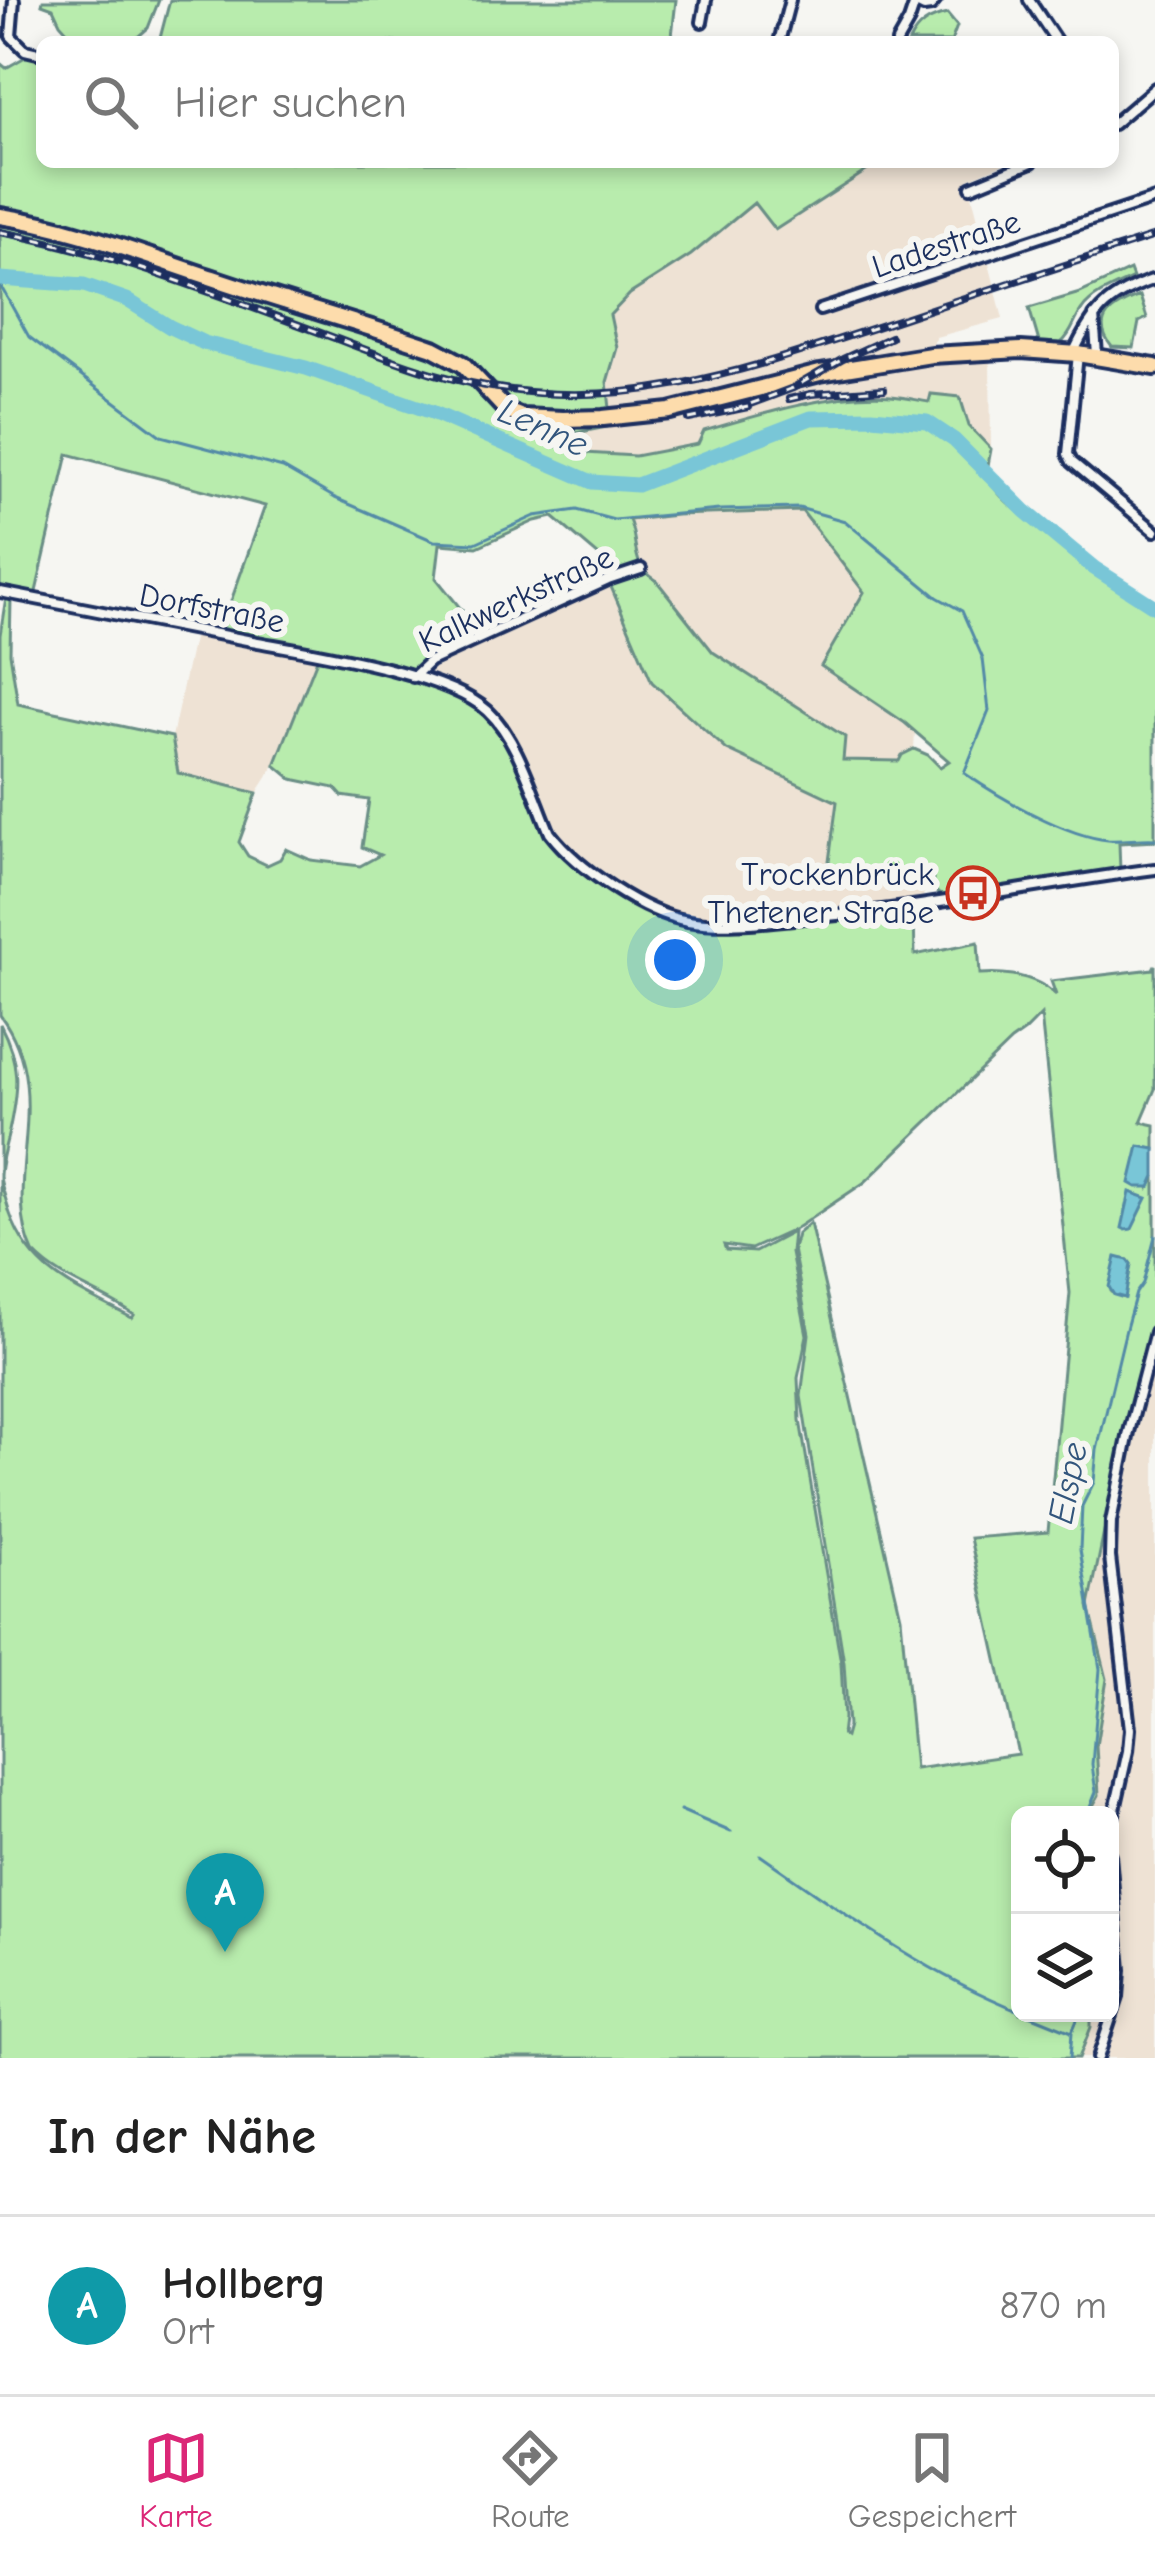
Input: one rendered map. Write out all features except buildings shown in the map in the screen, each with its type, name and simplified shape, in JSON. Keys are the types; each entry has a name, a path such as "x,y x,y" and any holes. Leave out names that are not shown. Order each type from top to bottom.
{"main road":[{"path":"0,216 100,239 434,347 463,364 502,407 522,417 603,418 670,411 820,373 907,358 989,351 1097,356 1155,367"}],"street":[{"path":"14,0 11,36 25,50 36,53"},
{"path":"702,22 706,0"},
{"path":"781,36 790,0"},
{"path":"900,36 916,2 931,6 937,0"},
{"path":"1030,0 1053,36"},
{"path":"1119,119 1155,88"},
{"path":"971,187 1017,168"},
{"name":"Ladestraße","path":"820,310 1155,199"},
{"path":"1155,279 1109,300 1087,323 1076,354 1068,454 1155,531"},
{"path":"1094,315 1097,356"},
{"name":"Kalkwerkstraße","path":"413,676 430,661 641,569"},
{"name":"Dorfstraße","path":"0,592 297,649 445,688 488,711 513,747 559,844 619,890 666,915 723,924 868,912 1155,869"},
{"path":"1116,1806 1130,1729 1110,1557 1111,1522 1155,1332"},
{"path":"1098,2058 1118,1997 1115,1914"}],"shaded area":[{"path":"871,168 993,168 968,179 1003,319 936,337 933,343 938,358 990,358 991,449 969,426 960,397 931,395 929,402 870,396 760,414 699,444 635,456 551,445 549,438 612,426 607,382 617,348 610,314 630,294 691,255 755,202 776,230"},
{"path":"802,511 864,592 822,666 915,731 914,749 899,761 842,760 845,737 713,652 656,580 643,572 629,519"},
{"path":"609,582 652,682 727,750 837,802 829,868 927,878 922,902 787,917 699,919 643,901 565,846 497,716 483,703 423,672 439,660"},
{"path":"194,634 318,657 275,765 257,793 178,773 172,737"},
{"path":"1155,1318 1155,2058 1079,2058 1091,2022 1119,2022 1119,1806 1093,1806 1099,1795 1096,1746 1107,1679 1089,1606 1125,1429"}],"green space":[{"path":"43,0 159,0 148,28 139,36 72,36 53,8 42,4"},
{"path":"170,0 676,0 672,36 161,36"},
{"path":"947,14 957,26 953,36 913,36 924,23"},
{"path":"27,56 36,57 36,168 871,168 775,230 754,203 691,255 630,294 610,315 617,348 607,382 612,426 550,438 551,445 635,456 698,444 704,431 822,401 869,395 929,402 931,394 960,397 969,426 991,449 988,477 996,491 1062,544 1155,603 1155,841 1119,843 1120,871 947,897 936,891 933,879 828,869 837,802 727,750 652,682 609,582 612,567 553,517 477,547 440,544 436,578 482,635 407,671 221,629 265,506 68,454 35,596 0,590 0,63 6,68","holes":["802,511 864,592 821,666 905,723 949,761 940,767 914,749 899,761 843,760 845,737 713,652 642,567 629,520"]},
{"path":"1130,270 1133,278 1087,304 1061,343 1039,342 1029,308 1080,293"},
{"path":"1140,296 1147,318 1139,322 1134,348 1112,347 1104,321 1114,309"},
{"path":"6,597 11,598 10,653 18,704 172,737 178,773 257,793 239,842 248,856 267,865 280,859 286,849 311,860 360,866 380,855 362,847 369,800 292,779 275,765 318,657 425,682 483,711 505,737 555,846 599,882 661,919 717,925 909,911 914,916 915,955 978,942 980,974 1021,977 1056,995 1051,981 1153,969 1155,965 1155,1089 1141,1122 1155,1125 1155,1149 1139,1147 1149,1187 1155,1176 1155,1318 1125,1429 1089,1606 1107,1679 1096,1746 1099,1795 1093,1806 1011,1806 1011,2022 1091,2022 1079,2058 0,2058 0,1177 15,1227 39,1262 72,1286 134,1315 44,1262 33,1252 24,1225 25,1075 17,1045 0,1015 0,635","holes":["1041,1015 1070,1293 1048,1532 970,1538 1018,1754 915,1769 901,1617 810,1223 797,1234 793,1249 809,1334 801,1396 844,1663 845,1737 841,1663 800,1420 798,1378 807,1335 791,1253 793,1232 755,1252 726,1250 724,1245 751,1249 795,1229 865,1182","1116,1258 1131,1264 1124,1298 1111,1292"]},
{"path":"0,1024 16,1077 0,1177"}],"water":[{"path":"1139,1146 1155,1149 1150,1187 1130,1183"},
{"path":"1130,1192 1147,1198 1132,1229 1126,1230 1122,1228"},
{"path":"1116,1257 1131,1264 1125,1298 1114,1295 1109,1287"}],"waterway":[{"name":"Lenne","path":"0,279 84,285 127,300 204,343 306,368 432,412 592,482 637,485 811,418 927,422 954,440 1025,511 1094,568 1155,607"},
{"path":"0,285 29,337 161,436 283,468 335,498 434,541 475,543 535,516 577,510 614,520 799,508 845,521 937,597 962,611 983,659 989,711 964,773 1014,804 1072,831 1108,840 1155,839"},
{"name":"Elspe","path":"1091,1806 1096,1792 1092,1765 1100,1669 1080,1550 1082,1506 1094,1482 1097,1450 1127,1325 1155,1236"},
{"path":"680,1810 731,1832"},
{"path":"760,1855 918,1961 1011,2007"},
{"path":"1047,2022 1072,2032"},
{"name":"Elspe","path":"1070,2058 1076,2022"}],"railway":[{"path":"0,232 163,276 444,376 541,393 593,394 644,390 744,369 1155,236"},
{"path":"734,410 793,388 891,337"},
{"path":"789,399 884,389"},
{"path":"689,419 748,407"}],"place":[{"name":"Trockenbrück Thetener Straße","path":"973,893"},
{"name":"Hollberg","path":"225,1952"}]}
